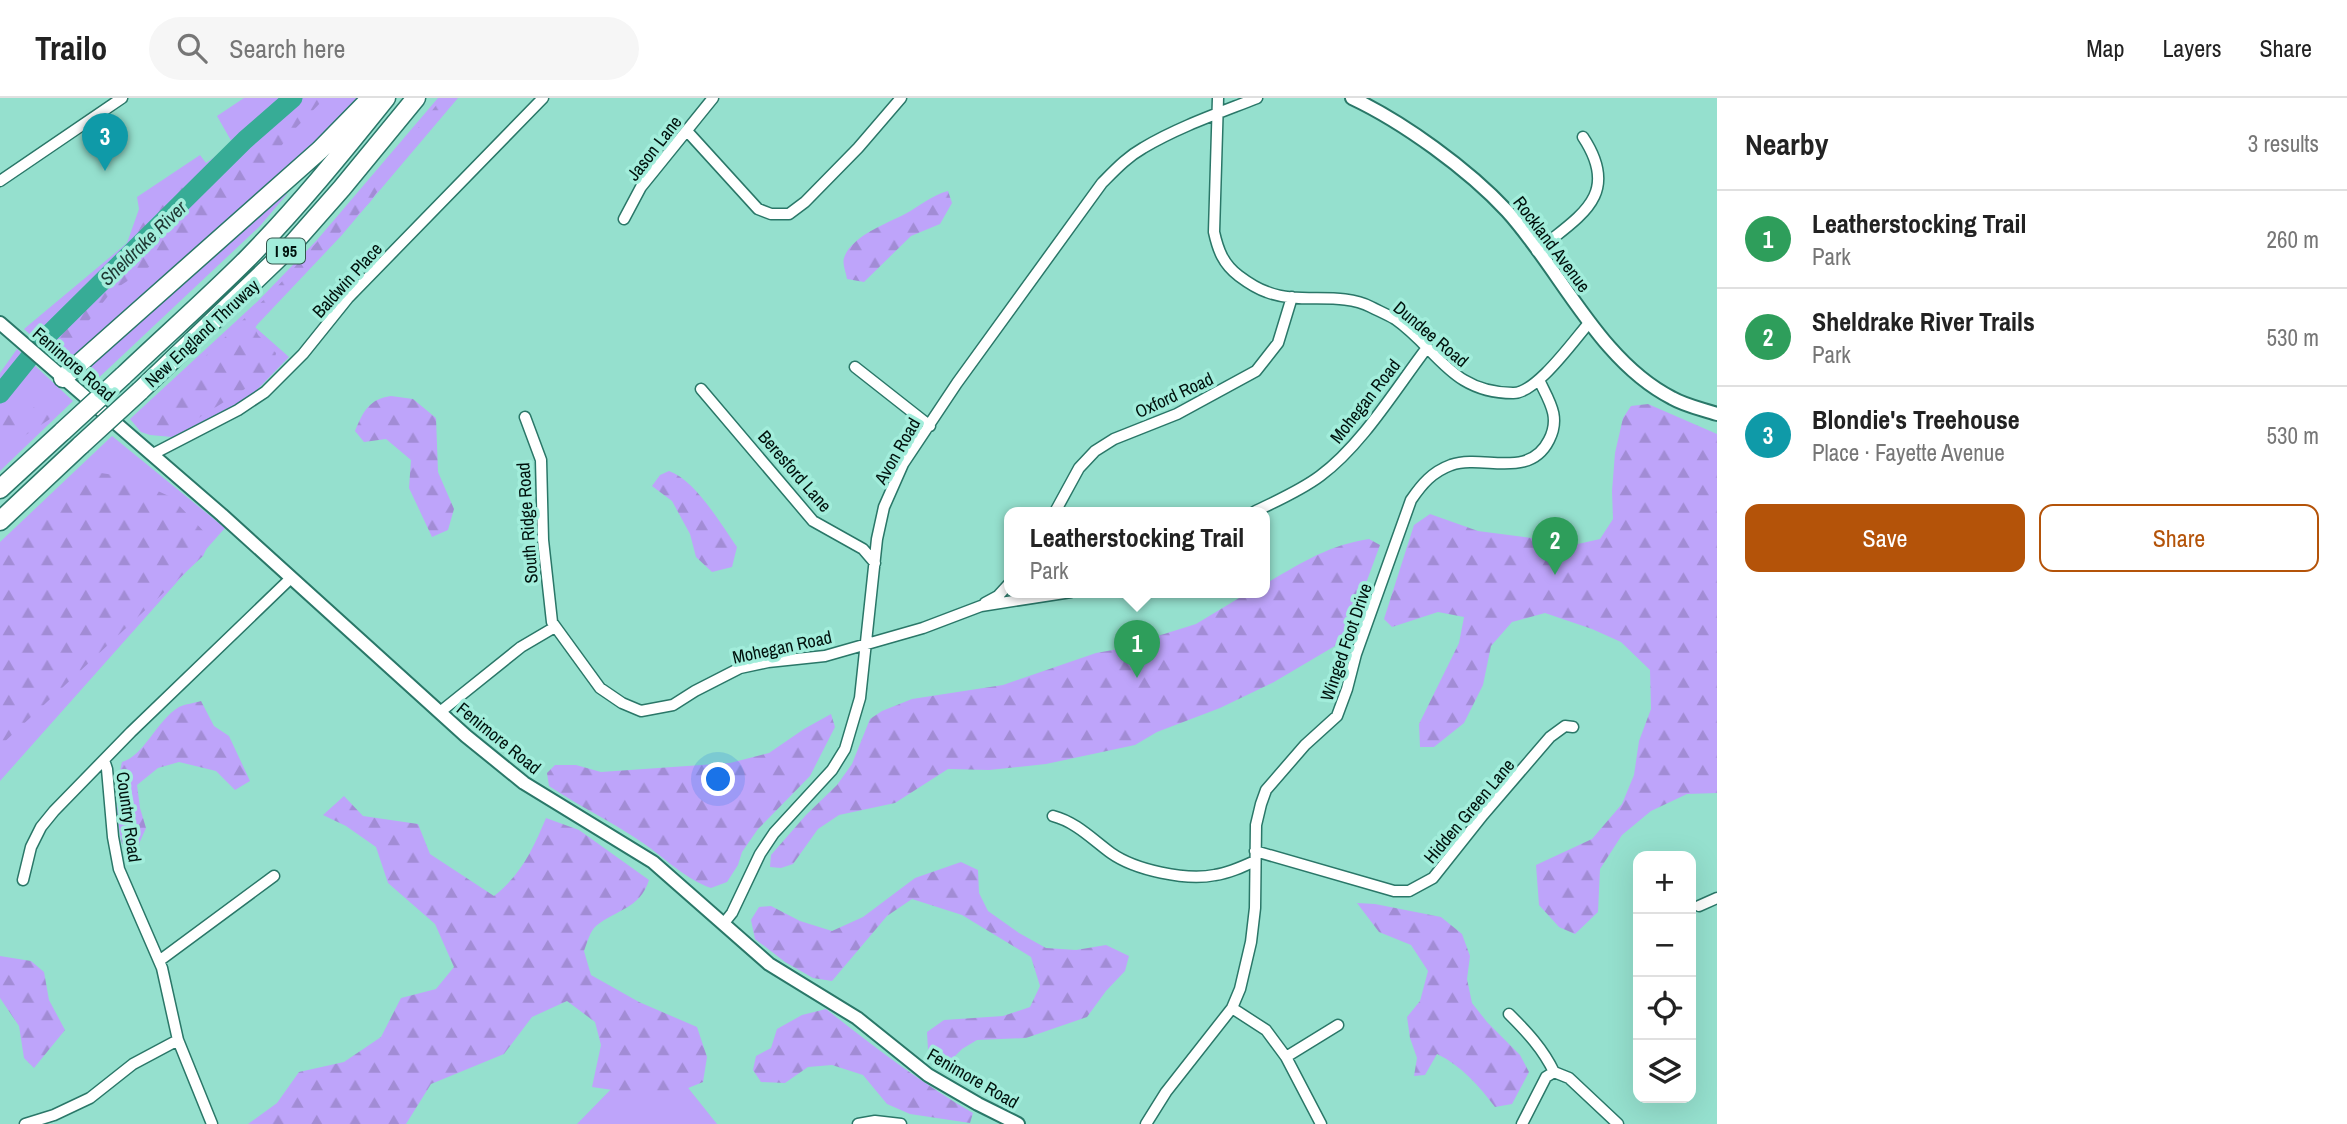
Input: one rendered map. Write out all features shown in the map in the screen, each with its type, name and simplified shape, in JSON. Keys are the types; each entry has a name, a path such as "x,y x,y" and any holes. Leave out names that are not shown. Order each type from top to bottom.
{"highway":[{"path":"63,378 310,159 371,98"},
{"name":"New England Thruway","path":"0,489 265,240 324,174 386,98"},
{"name":"New England Thruway","path":"0,521 215,321 290,247 416,98"}],"street":[{"path":"0,181 122,98"},
{"name":"Baldwin Place","path":"153,454 238,410 265,392 303,354 348,298 543,98"},
{"name":"Jason Lane","path":"624,219 641,187 713,98"},
{"path":"687,131 758,209 771,214 789,215 858,148 901,98"},
{"name":"Dundee Road","path":"1218,98 1214,232 1218,250 1228,266 1267,293 1347,300 1368,305 1396,320 1442,365 1467,383 1515,394 1525,391 1539,380"},
{"name":"Avon Road","path":"724,923 732,913 760,854 785,818 832,769 845,749 860,698 884,507 903,464 957,383 1102,183 1142,148 1257,98"},
{"name":"Rockland Avenue","path":"1355,99 1424,142 1461,170 1507,212 1589,323 1625,363 1652,386 1684,404 1717,414"},
{"path":"1537,251 1590,205 1598,187 1598,165 1583,137"},
{"name":"Oxford Road","path":"1058,507 1079,468 1095,452 1114,439 1177,414 1256,371 1278,343 1292,297"},
{"path":"1539,380 1589,323"},
{"name":"Fenimore Road","path":"1,325 153,454 440,712 524,783 653,862 769,964 857,1018 928,1075 1018,1124"},
{"name":"Mohegan Road","path":"1264,507 1321,476 1348,452 1426,349"},
{"path":"855,367 930,426"},
{"name":"Winged Foot Drive","path":"1146,1124 1166,1092 1232,1008 1240,989 1251,942 1255,908 1256,825 1266,790 1305,745 1336,716 1348,689 1356,654 1411,500 1434,472 1453,464 1475,461 1498,464 1527,461 1539,454 1554,430 1555,421 1553,409 1539,380"},
{"name":"Beresford Lane","path":"701,389 813,521 863,549 875,563"},
{"name":"South Ridge Road","path":"526,417 541,460 547,591 555,627"},
{"name":"Country Road","path":"212,1124 178,1041 159,961 120,869 113,837 104,760 291,578"},
{"path":"981,606 1004,589"},
{"name":"Mohegan Road","path":"555,627 600,688 622,703 641,711 673,705 740,668 825,656 923,628 981,606 1032,598"},
{"path":"440,712 522,647 555,627"},
{"name":"Hidden Green Lane","path":"1255,856 1394,891 1409,891 1433,878 1550,737 1565,726 1573,727"},
{"path":"23,880 31,847 41,827 104,760"},
{"path":"1053,816 1068,820 1114,855 1133,865 1182,876 1212,876 1233,871 1255,856"},
{"path":"159,961 274,876"},
{"path":"1699,906 1717,898"},
{"path":"1232,1008 1266,1030 1286,1057 1321,1124"},
{"path":"1509,1014 1531,1036 1547,1057 1554,1072 1569,1078 1618,1124"},
{"path":"1286,1057 1338,1025"},
{"path":"25,1124 54,1115 90,1098 133,1064 178,1041"},
{"path":"1522,1124 1546,1077 1554,1072"},
{"path":"859,1124 875,1121 901,1124"}],"green space":[{"path":"244,98 361,98 266,187 73,358 59,356 47,349 24,329 127,243 139,209 137,197 200,155 206,163 233,144 217,116"},
{"path":"273,98 325,98 291,133 233,210 112,291 72,342 60,349 49,346 47,324 133,244 151,201 208,169 232,150 247,125"},
{"path":"438,98 458,98 341,236 255,327 289,357 249,398 220,415 172,437 141,432 130,419 258,301 317,240"},
{"path":"442,98 451,98 405,152 370,202 261,318 255,328 258,335 276,353 273,368 261,379 192,422 171,430 150,425 149,417 156,404 277,287"},
{"path":"284,191 287,194 260,226 91,385 85,379 84,372 88,367"},
{"path":"948,191 952,203 940,224 911,236 864,282 847,279 844,260 854,243 871,231"},
{"path":"17,349 73,401 0,471 0,373"},
{"path":"391,396 413,399 436,418 438,472 454,509 448,530 432,537 409,488 411,460 386,439 364,442 355,431 372,403"},
{"path":"44,401 51,401 57,408 53,417 0,452 0,415 17,404 17,425 34,407"},
{"path":"1648,404 1717,434 1717,793 1687,794 1651,811 1622,835 1600,869 1598,912 1575,934 1559,927 1539,905 1536,865 1592,839 1622,804 1634,775 1639,741 1651,709 1650,670 1621,642 1592,629 1545,613 1512,622 1491,646 1483,685 1464,723 1434,747 1420,747 1419,724 1459,643 1464,617 1438,612 1392,627 1384,619 1414,525 1430,514 1478,531 1578,544 1600,539 1613,519 1615,453 1623,418 1631,406"},
{"path":"112,436 225,528 0,781 0,542"},
{"path":"669,471 698,493 737,547 732,567 712,572 696,557 690,534 672,501 652,486 660,475"},
{"path":"101,473 127,477 171,497 211,539 203,556 0,746 0,557 86,478"},
{"path":"1369,539 1380,545 1347,635 1340,643 1274,682 1220,708 1157,732 1135,745 1046,764 989,770 948,769 895,803 839,815 818,829 793,864 781,868 770,867 771,855 837,785 852,764 870,719 882,711 912,699 1003,685 1096,653 1196,624 1239,598 1270,598 1270,581 1315,556"},
{"path":"201,701 214,726 229,736 250,781 235,790 216,771 179,762 158,768 137,785 146,828 138,846 122,844 117,803 122,762 137,753 171,713 181,706"},
{"path":"831,714 835,727 810,776 758,829 742,852 738,865 727,882 711,888 676,868 632,835 549,786 547,773 555,765 576,765 601,772 730,763 769,753"},
{"path":"344,796 363,816 418,824 430,854 494,896 512,879 525,861 546,818 579,830 649,880 645,890 634,903 594,928 584,951 591,975 639,1002 697,1027 707,1057 703,1082 671,1095 649,1090 633,1093 592,1087 601,1045 595,1022 567,1001 532,1017 504,1054 431,1084 406,1124 248,1124 277,1103 299,1072 344,1062 381,1037 401,998 436,989 454,967 435,924 388,883 376,847 346,826 323,815"},
{"path":"961,862 978,870 979,893 988,911 1019,933 1046,948 1076,950 1106,945 1129,956 1125,971 1087,1017 1026,1038 977,1040 962,1049 949,1062 939,1061 928,1050 927,1032 944,1020 1003,1016 1030,1007 1040,986 1031,957 962,915 912,899 887,916 832,981 813,978 785,962 755,939 751,920 759,907 771,906 800,921 832,931 863,917 915,878"},
{"path":"1357,903 1441,917 1462,934 1470,956 1467,979 1472,1003 1520,1055 1529,1072 1512,1104 1495,1107 1469,1077 1437,1054 1425,1075 1414,1076 1417,1058 1407,1017 1420,1001 1428,971 1411,945 1379,932"},
{"path":"0,956 31,961 44,972 49,1000 65,1030 34,1068 24,1058 19,1026 0,998"},
{"path":"826,1009 916,1077 973,1113 970,1123 910,1114 887,1104 863,1075 832,1065 808,1067 785,1083 761,1082 753,1070 756,1056 771,1048 777,1029 802,1015"},
{"path":"617,1083 685,1084 717,1124 577,1124"}],"waterway":[{"name":"Sheldrake River","path":"0,394 46,337 245,140 293,98"}],"place":[{"name":"Blondie's Treehouse","path":"105,171"},
{"name":"Sheldrake River Trails","path":"1555,575"},
{"name":"Leatherstocking Trail","path":"1137,678"}]}
